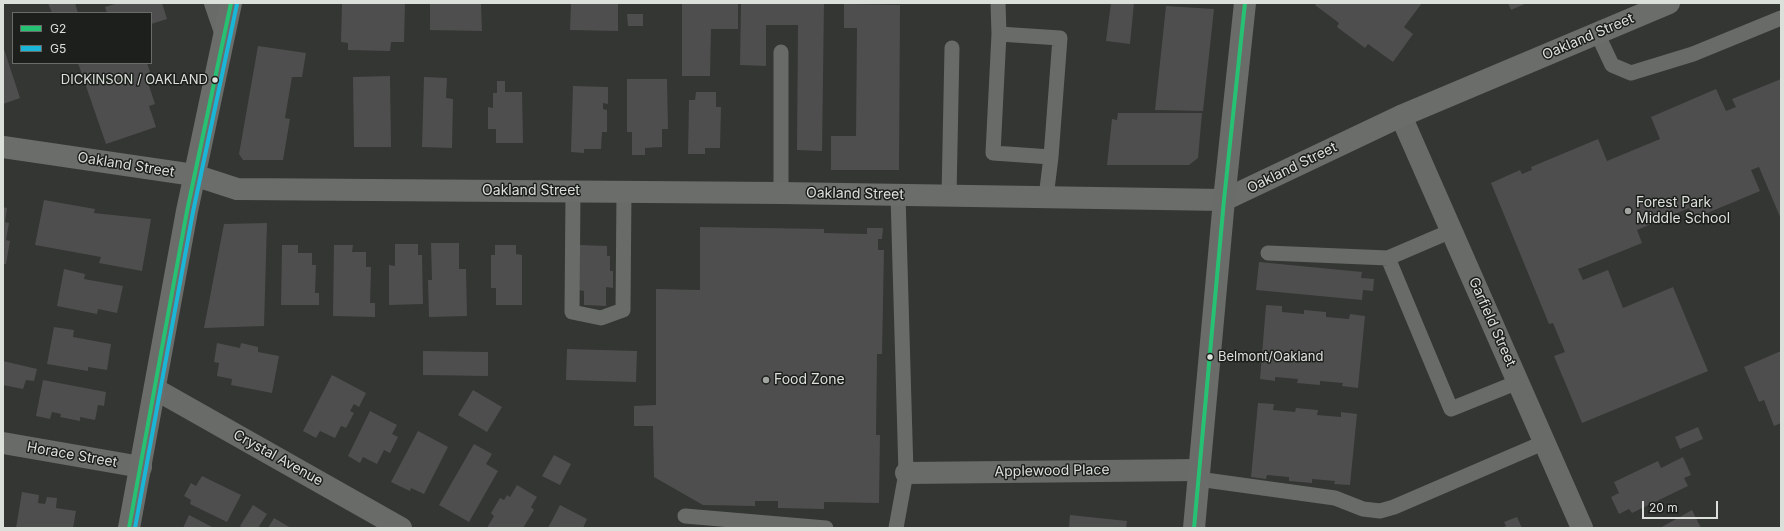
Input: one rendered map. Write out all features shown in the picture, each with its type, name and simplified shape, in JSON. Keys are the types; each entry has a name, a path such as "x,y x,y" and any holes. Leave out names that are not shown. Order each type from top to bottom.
{"main road":[{"path":"129,528 194,175 224,29 231,3"},
{"path":"1194,528 1224,200 1245,3"},
{"name":"Oakland Street","path":"3,146 194,175 237,189 781,193 1224,200 1401,116 1669,3"}],"street":[{"path":"215,3 224,29"},
{"name":"Garfield Street","path":"1401,116 1582,528"},
{"name":"Crystal Avenue","path":"155,389 401,528"},
{"name":"Horace Street","path":"3,444 141,467"},
{"name":"Applewood Place","path":"906,473 1199,474"}],"lane":[{"path":"998,3 999,34 993,153 1051,157"},
{"path":"1597,34 1612,65 1631,73 1693,54 1781,18"},
{"path":"999,34 1060,38 1051,157 1046,198"},
{"path":"949,196 952,48"},
{"path":"781,52 781,193"},
{"path":"573,192 572,312 601,318 623,310 624,192"},
{"path":"896,528 906,473 898,195"},
{"path":"1268,253 1388,258 1451,231"},
{"path":"1388,258 1451,409 1518,382"},
{"path":"1199,474 1335,498 1363,509 1380,511 1394,507 1545,442"},
{"path":"685,516 826,528"}],"building":[{"path":"48,3 75,3 78,12 52,12"},
{"path":"118,3 162,3 167,19 152,24 152,12 107,12 105,7"},
{"path":"342,3 405,3 404,42 391,42 390,51 348,50 348,43 341,42"},
{"path":"430,3 481,3 482,31 430,30"},
{"path":"571,3 618,3 618,31 570,30"},
{"path":"682,3 738,3 738,29 711,29 710,76 682,76"},
{"path":"741,3 824,3 822,151 797,150 798,25 766,25 766,66 740,65"},
{"path":"1111,3 1134,3 1130,44 1106,41"},
{"path":"1317,3 1422,3 1404,27 1413,34 1393,62 1368,44 1365,48 1337,27 1339,23 1315,5"},
{"path":"1508,3 1527,3 1511,10"},
{"path":"844,4 900,5 899,170 831,170 831,136 856,136 857,28 844,28"},
{"path":"1166,6 1214,9 1203,111 1155,110"},
{"path":"627,14 643,14 643,26 628,26"},
{"path":"3,46 20,98 3,104"},
{"path":"258,46 306,53 302,77 292,77 285,118 290,119 283,160 243,160 239,154"},
{"path":"78,64 147,64 150,72 145,74 155,104 149,106 156,127 106,144"},
{"path":"390,76 391,147 354,147 353,77"},
{"path":"424,77 447,78 446,98 453,99 452,148 422,147"},
{"path":"627,79 667,79 668,129 662,129 662,147 645,148 645,155 632,155 632,132 627,132"},
{"path":"1781,79 1781,219 1759,167 1751,170 1760,191 1693,219 1689,208 1637,230 1642,243 1578,269 1583,280 1608,270 1623,308 1673,287 1708,371 1582,423 1554,356 1565,352 1553,323 1549,324 1491,183 1520,170 1522,174 1532,170 1531,167 1598,139 1607,161 1660,139 1651,117 1716,89 1726,111 1736,107 1732,99"},
{"path":"497,81 505,81 505,92 522,92 523,143 496,143 496,129 488,129 488,107 493,108 493,93 497,93"},
{"path":"573,86 608,87 608,104 603,103 603,109 607,110 607,132 602,132 601,149 584,149 584,153 571,152"},
{"path":"696,92 716,92 716,107 721,107 720,148 705,148 705,154 688,154 689,100 695,100"},
{"path":"1118,113 1202,113 1198,158 1189,165 1107,165 1112,119 1117,120"},
{"path":"44,200 95,209 94,213 151,219 142,271 99,263 101,257 35,245"},
{"path":"3,207 7,208 5,222 9,223 6,240 10,241 6,264 3,264"},
{"path":"267,223 264,326 204,328 224,224"},
{"name":"Food Zone","path":"700,227 824,229 824,233 867,234 867,228 883,228 882,239 878,239 878,250 884,250 882,354 877,354 876,435 880,435 879,503 824,502 824,509 778,508 778,501 755,501 755,506 703,505 654,477 653,426 634,426 634,406 656,405 656,289 700,290"},
{"path":"431,243 459,243 459,269 466,269 467,316 429,317 428,280 432,280"},
{"path":"395,244 418,244 418,255 422,255 423,304 389,305 389,265 395,266"},
{"path":"282,245 298,245 298,253 312,253 312,265 316,265 315,293 319,293 319,305 281,305"},
{"path":"334,245 353,245 352,252 366,252 366,267 371,267 370,303 375,303 375,317 333,316"},
{"path":"495,245 516,245 516,254 522,255 522,305 496,305 496,288 491,288 491,255 495,255"},
{"path":"580,245 607,246 607,256 610,256 610,271 613,271 613,288 606,287 606,306 584,305 584,291 579,290"},
{"path":"1259,262 1362,272 1361,278 1374,279 1373,291 1363,290 1362,300 1256,290"},
{"path":"64,269 85,274 84,279 123,286 117,313 98,309 97,314 57,306"},
{"path":"1266,305 1282,306 1282,312 1304,314 1304,310 1326,312 1326,317 1349,319 1350,314 1365,316 1358,388 1342,386 1343,383 1320,381 1320,385 1297,383 1298,379 1275,377 1275,381 1260,379"},
{"path":"54,327 74,330 73,337 111,344 107,370 88,367 88,371 47,364"},
{"path":"217,343 240,348 241,343 258,347 258,352 279,356 272,393 231,385 232,379 217,376 219,363 214,362"},
{"path":"567,349 637,351 636,382 566,380"},
{"path":"423,351 488,352 488,376 423,375"},
{"path":"1781,351 1781,423 1774,426 1764,400 1759,402 1744,367"},
{"path":"3,361 37,369 34,381 26,380 23,389 3,385"},
{"path":"332,375 366,393 359,407 354,404 350,411 354,413 346,428 341,426 335,438 320,431 316,438 303,431"},
{"path":"43,380 106,392 104,406 98,405 95,420 80,417 80,421 60,417 61,414 52,412 50,419 36,416"},
{"path":"473,390 502,407 487,432 458,415"},
{"path":"1258,403 1274,404 1273,410 1295,412 1296,408 1318,410 1317,415 1341,417 1341,412 1357,414 1350,485 1334,484 1335,481 1312,479 1312,483 1289,481 1289,477 1267,475 1266,479 1251,477"},
{"path":"370,411 397,425 392,434 398,437 390,453 384,450 377,464 363,457 360,463 348,456"},
{"path":"1698,427 1703,439 1680,449 1675,437"},
{"path":"418,431 448,447 424,494 411,488 410,491 391,482"},
{"path":"474,444 492,454 486,464 498,471 469,522 439,505"},
{"path":"554,455 571,464 560,485 542,476"},
{"path":"1683,457 1691,475 1684,478 1688,486 1632,513 1629,509 1619,514 1611,497 1619,493 1614,482 1658,461 1661,468"},
{"path":"202,476 241,495 227,522 190,504 191,500 184,496 191,483 196,486"},
{"path":"517,485 537,497 531,507 534,510 523,528 487,528 494,516 491,513 500,498 504,500 507,495 510,497"},
{"path":"22,492 39,495 38,503 45,504 47,497 57,498 56,508 76,511 73,528 16,528"},
{"path":"253,505 267,514 258,528 243,528 240,526"},
{"path":"560,505 587,519 583,528 548,528"},
{"path":"1692,510 1701,528 1660,528"},
{"path":"189,515 214,528 183,528"},
{"path":"1070,515 1127,521 1126,528 1069,528"},
{"path":"1517,517 1522,528 1502,528 1506,526 1504,522"},
{"path":"274,518 291,528 268,528"}],"transit line":[{"name":"G2","path":"129,528 187,211 231,3"},
{"name":"G2","path":"1194,528 1224,200 1245,3"},
{"name":"G5","path":"135,528 193,212 237,4"}],"place":[{"name":"DICKINSON / OAKLAND","path":"215,80"},
{"name":"Forest Park Middle School","path":"1628,211"},
{"name":"Belmont/Oakland","path":"1210,357"},
{"name":"Food Zone","path":"766,380"}]}
